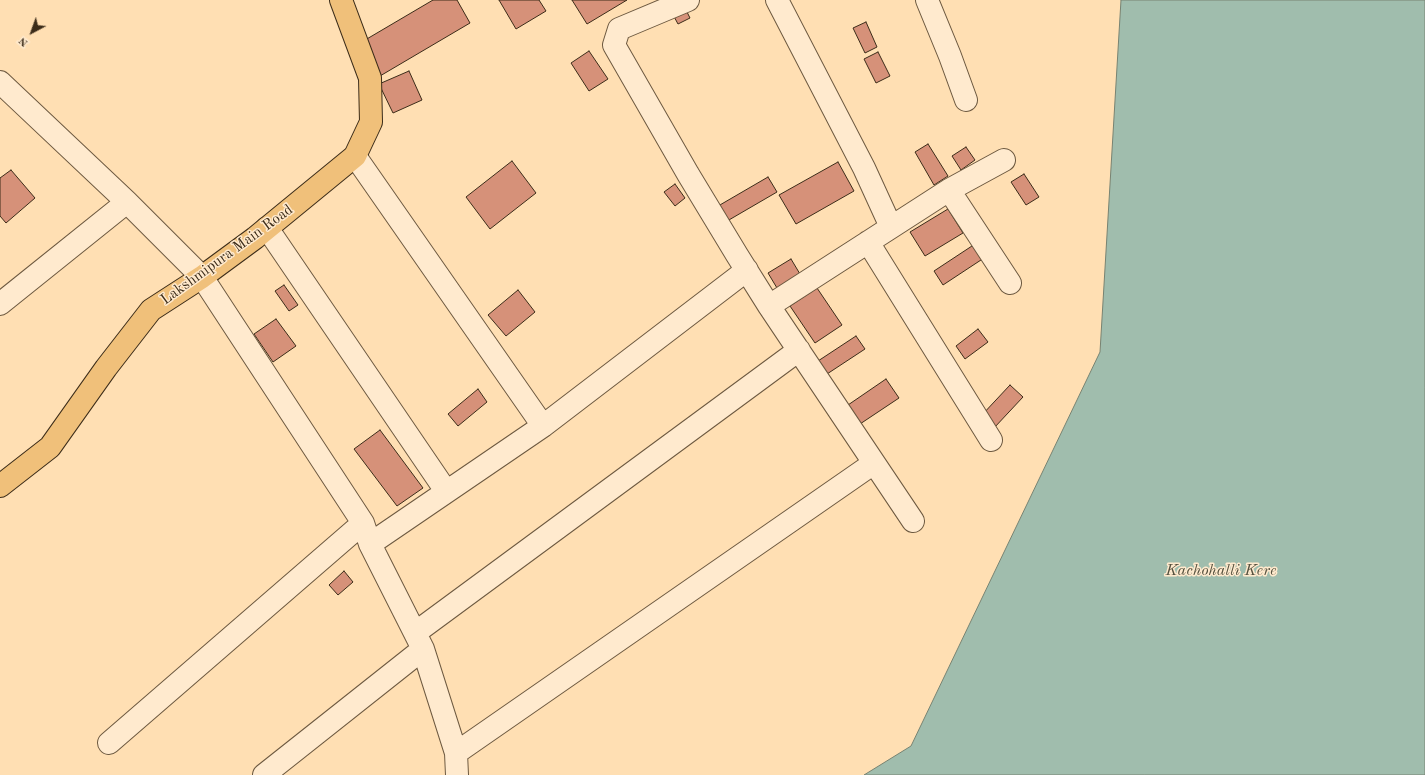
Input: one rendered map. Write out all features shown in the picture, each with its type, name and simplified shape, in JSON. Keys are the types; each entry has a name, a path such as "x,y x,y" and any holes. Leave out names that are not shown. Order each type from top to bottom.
{"main road":[{"name":"Lakshmipura Main Road","path":"0,486 50,447 106,368 151,310 202,277 255,238 355,156 371,122 370,78 341,0"}],"street":[{"path":"688,0 658,5 619,29 614,45 688,174 769,306 913,521"},
{"path":"777,0 864,168 891,227"},
{"path":"927,0 966,100"},
{"path":"0,82 127,202 202,277 363,522 370,544 419,641 456,753 457,775"},
{"path":"355,156 543,426"},
{"path":"769,306 949,190 1004,160"},
{"path":"949,190 1010,283"},
{"path":"0,304 127,202"},
{"path":"267,228 446,492"},
{"path":"868,242 991,440"},
{"path":"370,544 543,426 747,270"},
{"path":"264,775 419,641 799,350"},
{"path":"456,753 874,463"},
{"path":"108,744 363,522"}],"water":[{"name":"Kachohalli Kere","path":"1121,0 1425,0 1425,775 864,775 911,746 1100,352"}],"building":[{"path":"433,0 457,0 470,23 380,76 360,43"},
{"path":"499,0 539,0 546,11 516,29"},
{"path":"572,0 627,0 587,24"},
{"path":"683,4 690,18 678,24 671,11"},
{"path":"866,22 877,47 865,53 853,28"},
{"path":"589,51 608,79 589,91 571,63"},
{"path":"878,52 890,76 876,83 864,59"},
{"path":"409,71 422,100 393,113 379,84"},
{"path":"928,144 948,176 934,185 915,152"},
{"path":"966,147 975,160 961,170 952,156"},
{"path":"512,161 536,193 490,229 466,197"},
{"path":"838,162 854,191 796,224 779,195"},
{"path":"11,170 35,198 6,223 0,216 0,178"},
{"path":"1024,174 1039,197 1026,205 1011,182"},
{"path":"768,177 777,192 722,224 713,209"},
{"path":"675,184 685,198 675,206 664,192"},
{"path":"948,209 963,233 925,256 910,232"},
{"path":"975,244 984,258 943,285 934,271"},
{"path":"791,259 800,274 777,288 768,273"},
{"path":"284,285 298,305 289,311 275,291"},
{"path":"817,288 842,325 815,343 790,306"},
{"path":"518,290 535,312 506,336 488,315"},
{"path":"276,319 296,346 273,362 254,334"},
{"path":"978,329 988,342 965,359 956,346"},
{"path":"856,336 865,349 827,374 818,361"},
{"path":"886,379 899,398 860,424 848,405"},
{"path":"1010,385 1023,397 994,428 981,416"},
{"path":"478,389 487,402 458,426 448,414"},
{"path":"380,430 423,488 397,506 354,449"},
{"path":"344,571 353,582 338,595 329,585"}]}
